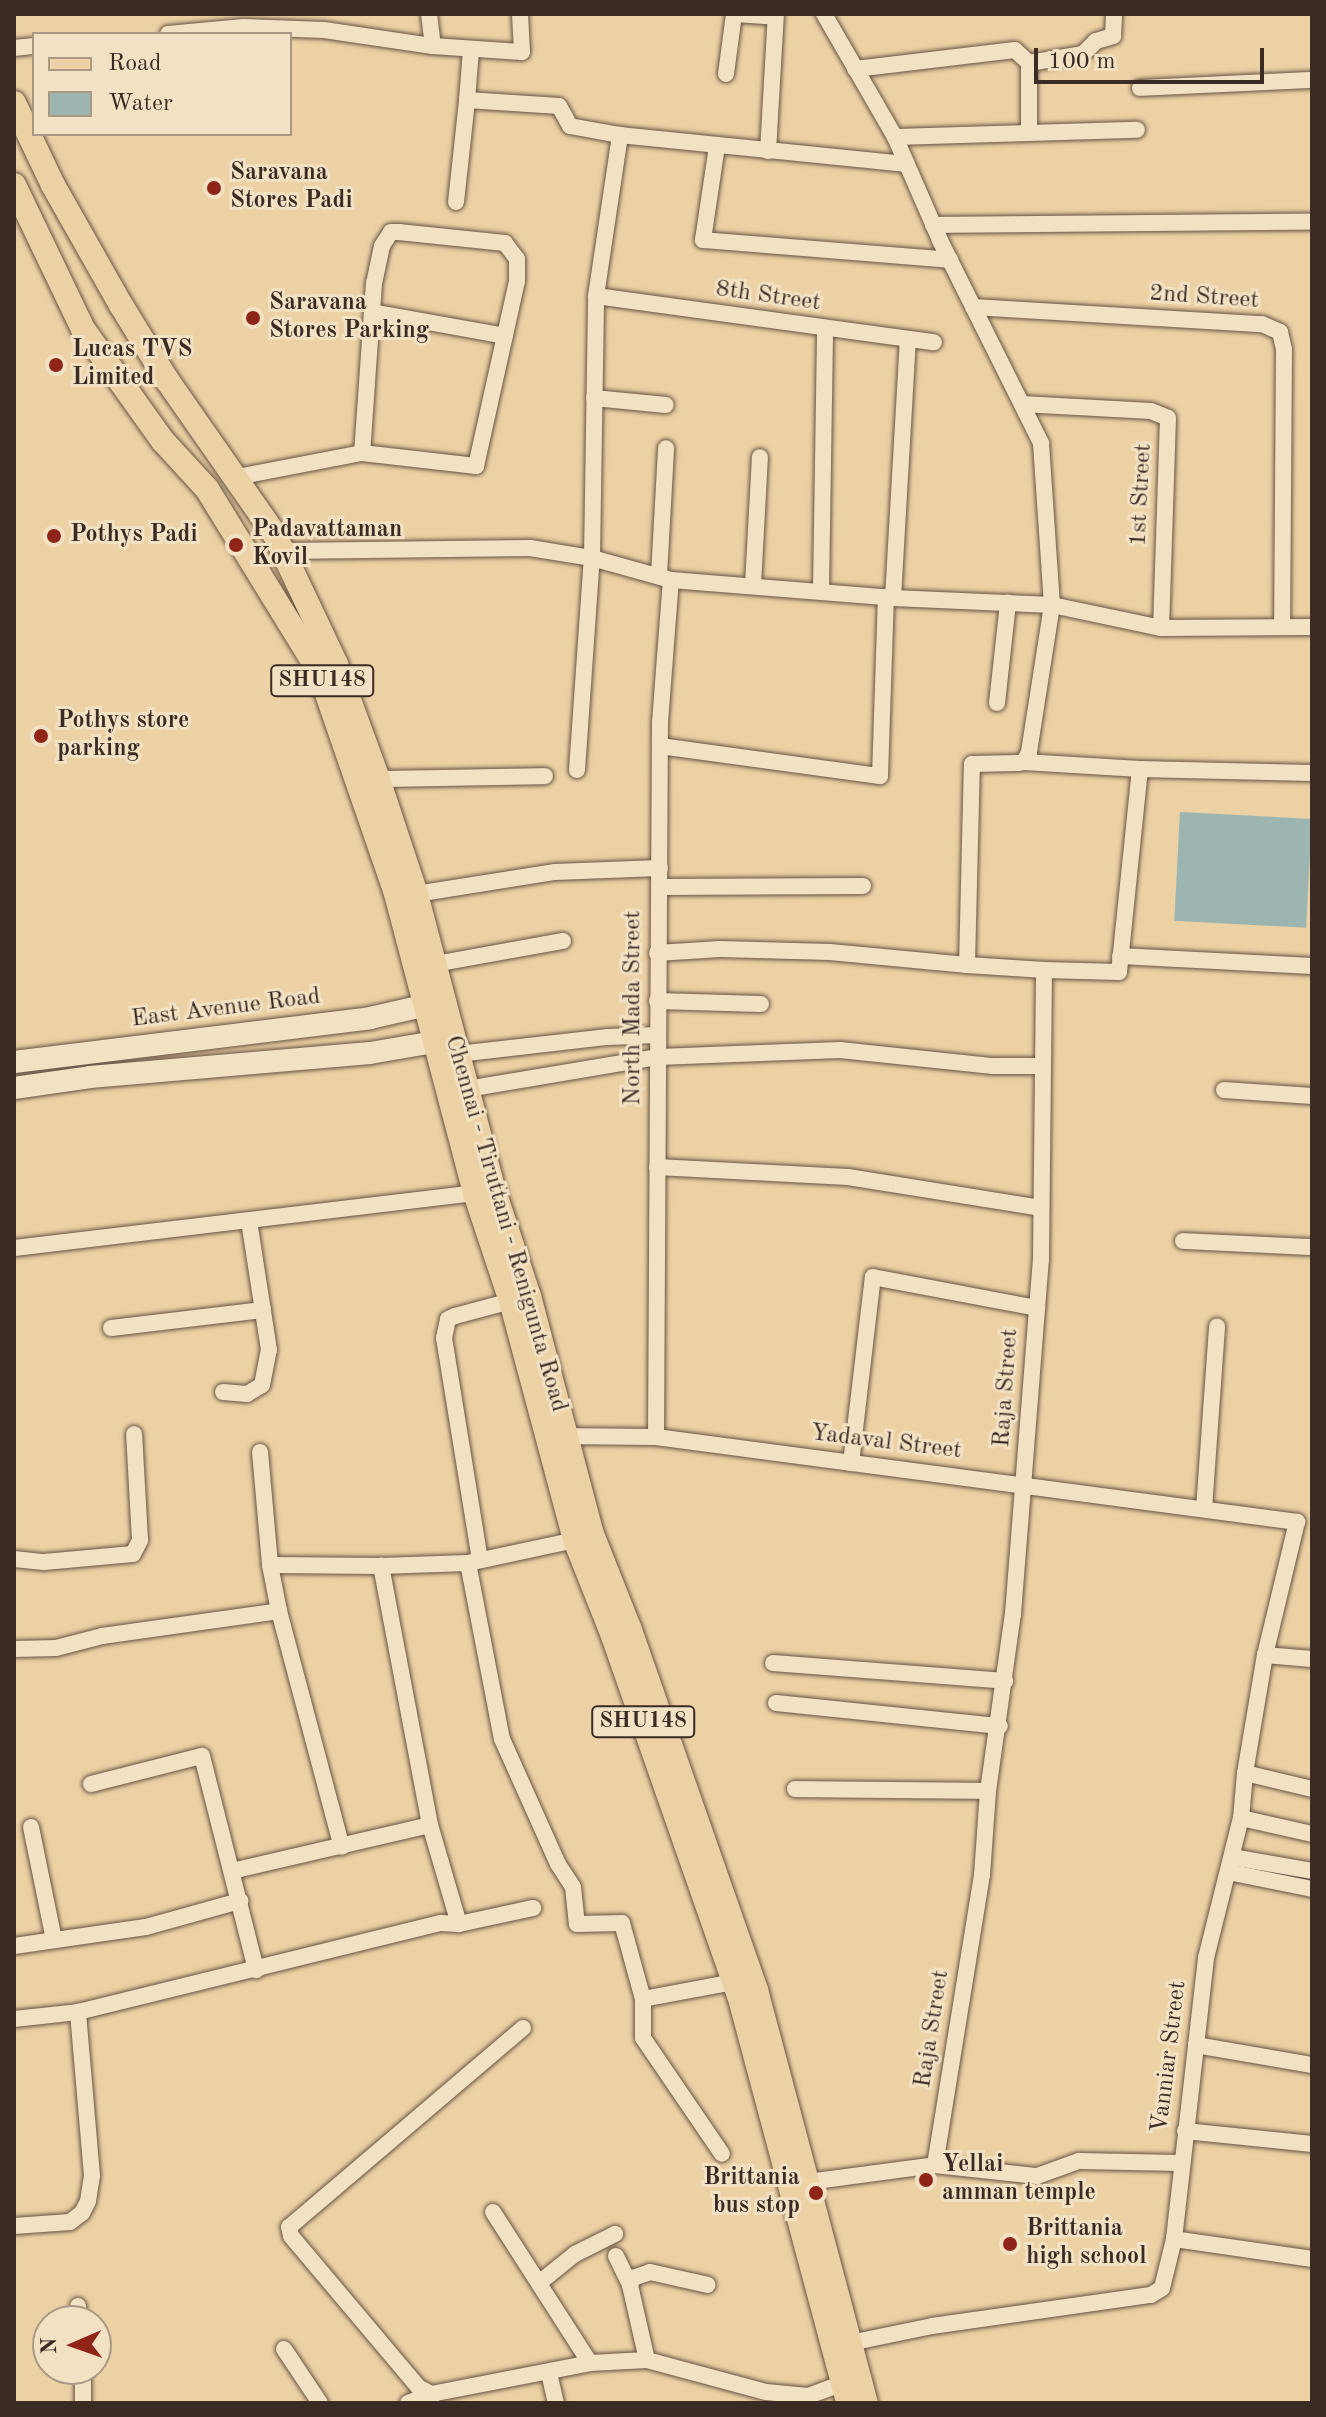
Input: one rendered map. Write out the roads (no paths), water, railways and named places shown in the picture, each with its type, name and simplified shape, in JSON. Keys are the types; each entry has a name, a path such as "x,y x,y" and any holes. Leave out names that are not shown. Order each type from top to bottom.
{"main road":[{"name":"Chennai - Tiruttani - Renigunta Road","path":"14,103 53,185 121,305 167,380 237,477 283,551 336,664 416,894 435,964 434,1003"},
{"name":"Chennai - Tiruttani - Renigunta Road","path":"14,185 83,329 163,441 207,489 319,671 434,1003 467,1089 493,1188 529,1296 575,1540 613,1636 734,1982 853,2395"},
{"name":"East Avenue Road","path":"14,1062 370,1018 434,1003"},
{"name":"Chennai - Tiruttani - Renigunta Road","path":"449,1045 475,1193 555,1436 630,1630 756,1990 850,2343 853,2395"},
{"path":"14,1088 90,1077 449,1045"}],"street":[{"path":"429,14 433,46"},
{"path":"190,32 323,22 433,46 522,52 520,14"},
{"path":"726,74 735,14 776,15 768,151"},
{"path":"824,14 895,137 933,225 1041,443 1052,605 1029,752 1024,762"},
{"path":"1029,63 1083,54 1096,41 1113,36 1114,14"},
{"path":"855,69 1005,49 1020,52 1029,63 1029,133"},
{"path":"456,202 471,50"},
{"path":"1140,88 1312,80"},
{"path":"467,100 559,106 570,126 620,135 907,164"},
{"path":"895,137 1137,130"},
{"path":"577,770 592,558 596,296 620,135"},
{"path":"717,146 703,240 950,260"},
{"path":"933,225 1312,222"},
{"path":"237,477 362,453 476,466 517,281 517,259 505,243 391,232 382,246 372,312 362,453"},
{"name":"8th Street","path":"596,296 934,342"},
{"name":"2nd Street","path":"973,307 1262,324 1280,332 1284,350 1282,626"},
{"path":"372,312 505,336"},
{"path":"821,590 825,329"},
{"path":"660,746 880,776 908,340"},
{"path":"594,398 666,405"},
{"name":"1st Street","path":"1022,404 1151,411 1168,418 1161,628"},
{"name":"North Mada Street","path":"656,1437 657,953 666,448"},
{"path":"753,585 760,457"},
{"path":"283,551 530,548 592,558 665,577 890,598 1052,605 1161,628 1312,627"},
{"path":"997,703 1008,603"},
{"path":"967,965 972,764 1024,762 1140,769 1312,773"},
{"path":"657,953 720,949 830,952 967,965 1119,972 1140,769"},
{"path":"378,779 545,776"},
{"path":"416,894 555,872 660,868"},
{"path":"659,887 863,886"},
{"path":"435,964 563,941"},
{"path":"1120,956 1312,966"},
{"name":"Raja Street","path":"935,2165 982,1875 988,1791 1000,1726 1025,1486 1041,1208 1044,970"},
{"path":"657,1001 761,1004"},
{"path":"449,1045 657,1035"},
{"path":"467,1089 658,1057 840,1050 993,1066 1043,1066"},
{"path":"1224,1090 1312,1096"},
{"path":"657,1167 848,1177 1041,1208"},
{"path":"14,1248 475,1193"},
{"path":"223,1392 247,1394 262,1385 269,1350 249,1221"},
{"path":"1183,1241 1312,1247"},
{"path":"851,1463 873,1277 1037,1308"},
{"path":"511,1301 448,1319 444,1338 502,1739 558,1864 573,1887 577,1924 622,1923 643,1999 643,2038 722,2154"},
{"path":"111,1328 263,1310"},
{"path":"1204,1509 1217,1326"},
{"path":"14,1559 44,1562 133,1554 140,1540 134,1434"},
{"name":"Yadaval Street","path":"555,1436 656,1437 1204,1509 1304,1518"},
{"path":"260,1452 270,1565 279,1611 342,1847"},
{"name":"Vanniar Street","path":"850,2343 932,2326 1158,2293 1174,2239 1180,2163 1206,1958 1241,1818 1245,1773 1265,1655 1304,1518"},
{"path":"270,1565 381,1566 474,1562 575,1540"},
{"path":"381,1566 430,1825 459,1924"},
{"path":"14,1649 56,1648 102,1636 279,1611"},
{"path":"1265,1655 1312,1659"},
{"path":"773,1663 1005,1681"},
{"path":"776,1703 1000,1726"},
{"path":"91,1784 202,1756 256,1970"},
{"path":"1245,1773 1312,1789"},
{"path":"795,1789 988,1791"},
{"path":"1241,1818 1312,1834"},
{"path":"232,1871 430,1825"},
{"path":"31,1827 54,1940"},
{"path":"1230,1864 1312,1871"},
{"path":"1230,1864 1312,1889"},
{"path":"14,1946 146,1927 240,1901"},
{"path":"14,2019 78,2012 441,1923 459,1924 533,1908"},
{"path":"643,1999 734,1982"},
{"path":"14,2226 70,2222 82,2213 88,2201 92,2176 78,2012"},
{"path":"432,2398 408,2375 291,2236 289,2227 523,2028"},
{"path":"1196,2045 1312,2065"},
{"path":"1185,2131 1312,2144"},
{"path":"808,2182 935,2165 1037,2176 1079,2161 1180,2163"},
{"path":"493,2212 590,2363"},
{"path":"539,2283 575,2254 615,2234"},
{"path":"1174,2239 1312,2259"},
{"path":"616,2256 630,2285 647,2360"},
{"path":"630,2285 640,2274 650,2272 708,2285"},
{"path":"284,2349 320,2403"},
{"path":"408,2403 590,2363 647,2360 766,2392 808,2396 853,2395"},
{"path":"549,2373 556,2403"}],"water":[{"path":"1180,812 1312,819 1306,928 1174,921"}],"place":[{"name":"Saravana Stores Padi","path":"214,188"},
{"name":"Saravana Stores Parking","path":"253,318"},
{"name":"Lucas TVS Limited","path":"56,365"},
{"name":"Pothys Padi","path":"54,536"},
{"name":"Padavattaman Kovil","path":"236,545"},
{"name":"Pothys store parking","path":"41,736"},
{"name":"Yellai amman temple","path":"926,2180"},
{"name":"Brittania bus stop","path":"816,2193"},
{"name":"Brittania high school","path":"1010,2244"}]}
